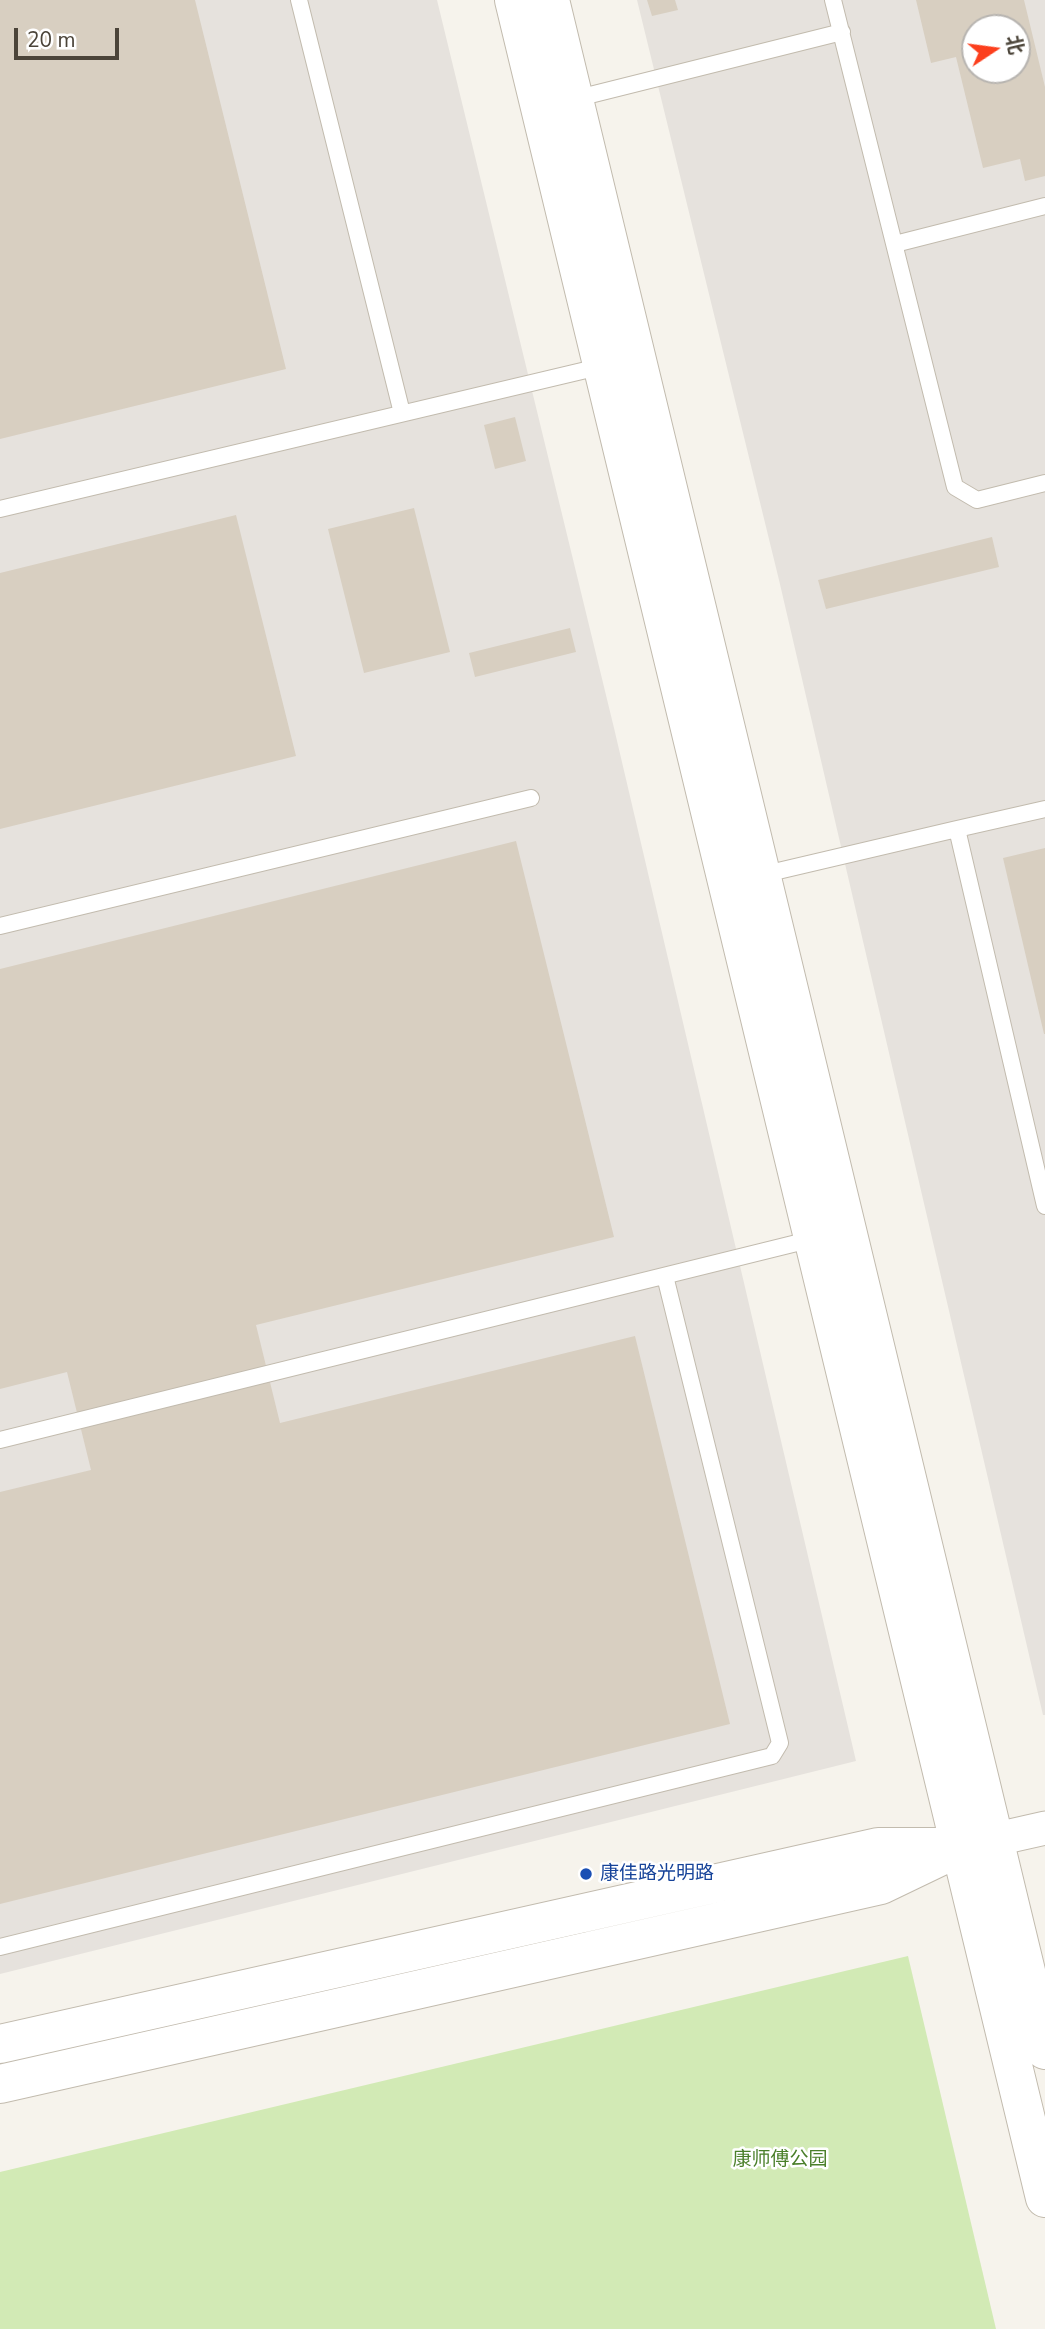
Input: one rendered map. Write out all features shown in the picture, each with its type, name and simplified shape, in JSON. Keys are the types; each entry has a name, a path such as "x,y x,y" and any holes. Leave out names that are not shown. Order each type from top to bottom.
{"street":[{"path":"514,0 813,1239 977,1843 1045,2050"},
{"path":"550,0 761,875 977,1843 1045,2198"},
{"path":"0,2044 878,1847 977,1843 1045,1828"},
{"path":"0,2084 881,1885 977,1843"}],"lane":[{"path":"299,0 402,413"},
{"path":"833,0 955,487 977,500 1045,483"},
{"path":"574,100 842,32"},
{"path":"895,244 1045,206"},
{"path":"0,509 603,366"},
{"path":"0,926 531,798"},
{"path":"761,875 1045,809"},
{"path":"957,829 1045,1206"},
{"path":"0,1440 813,1239"},
{"path":"0,1947 772,1756 780,1743 665,1276"}],"shaded area":[{"path":"0,0 437,0 614,728 856,1761 0,1974"},
{"path":"637,0 1045,0 1043,1715 779,580"}],"green space":[{"name":"康师傅公园","path":"908,1956 996,2329 0,2329 0,2172"}],"building":[{"path":"0,0 195,0 286,369 0,439"},
{"path":"647,0 675,0 678,10 652,16"},
{"path":"916,0 1024,0 1027,14 961,14 961,78 956,57 931,63"},
{"path":"1031,29 1045,87 1045,176 1025,181 1020,159 983,168 963,84 1031,84"},
{"path":"515,417 526,461 495,469 484,425"},
{"path":"414,508 450,652 364,673 328,529"},
{"path":"236,515 296,756 0,829 0,573"},
{"path":"992,537 999,567 826,609 818,580"},
{"path":"570,628 576,652 475,677 469,653"},
{"path":"516,841 614,1237 256,1325 280,1423 635,1336 730,1724 0,1904 0,1492 91,1470 67,1372 0,1389 0,969"},
{"path":"1045,848 1045,1034 1044,1034 1003,858"}],"place":[{"name":"康佳路光明路","path":"586,1874"}]}
